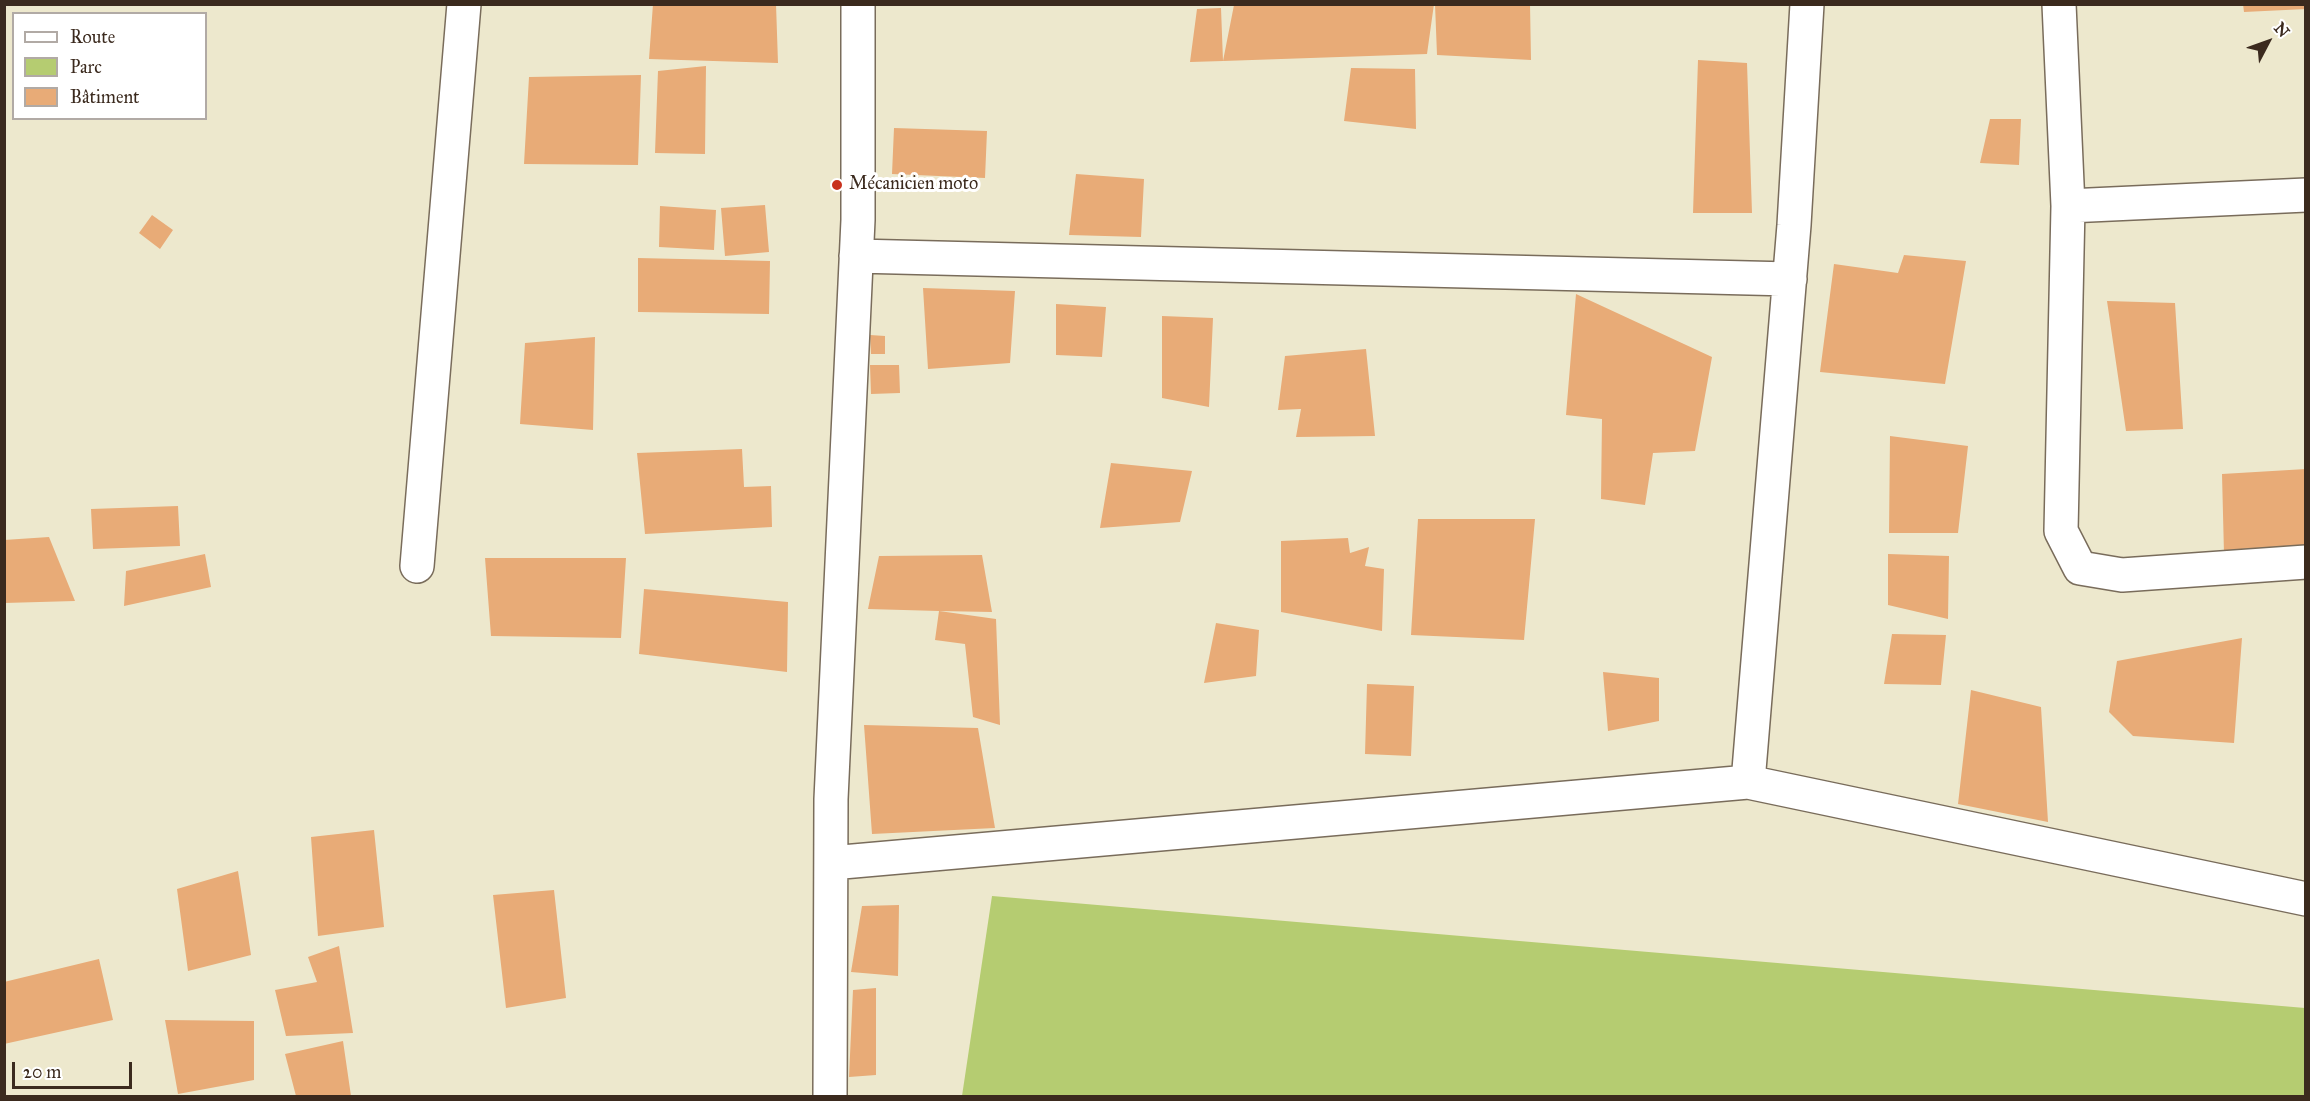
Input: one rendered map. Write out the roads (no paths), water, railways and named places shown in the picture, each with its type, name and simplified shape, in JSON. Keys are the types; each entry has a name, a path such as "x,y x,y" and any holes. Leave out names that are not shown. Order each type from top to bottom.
{"street":[{"path":"417,566 464,4"},
{"path":"825,1096 831,787 856,256 858,4"},
{"path":"1748,782 1790,279 1807,4"},
{"path":"2059,4 2068,206 2061,531 2080,568 2122,575 2306,562"},
{"path":"2068,206 2306,195"},
{"path":"856,256 1790,279"},
{"path":"831,863 1748,782 2306,899"}],"place":[{"name":"Mécanicien moto","path":"837,185"}]}
